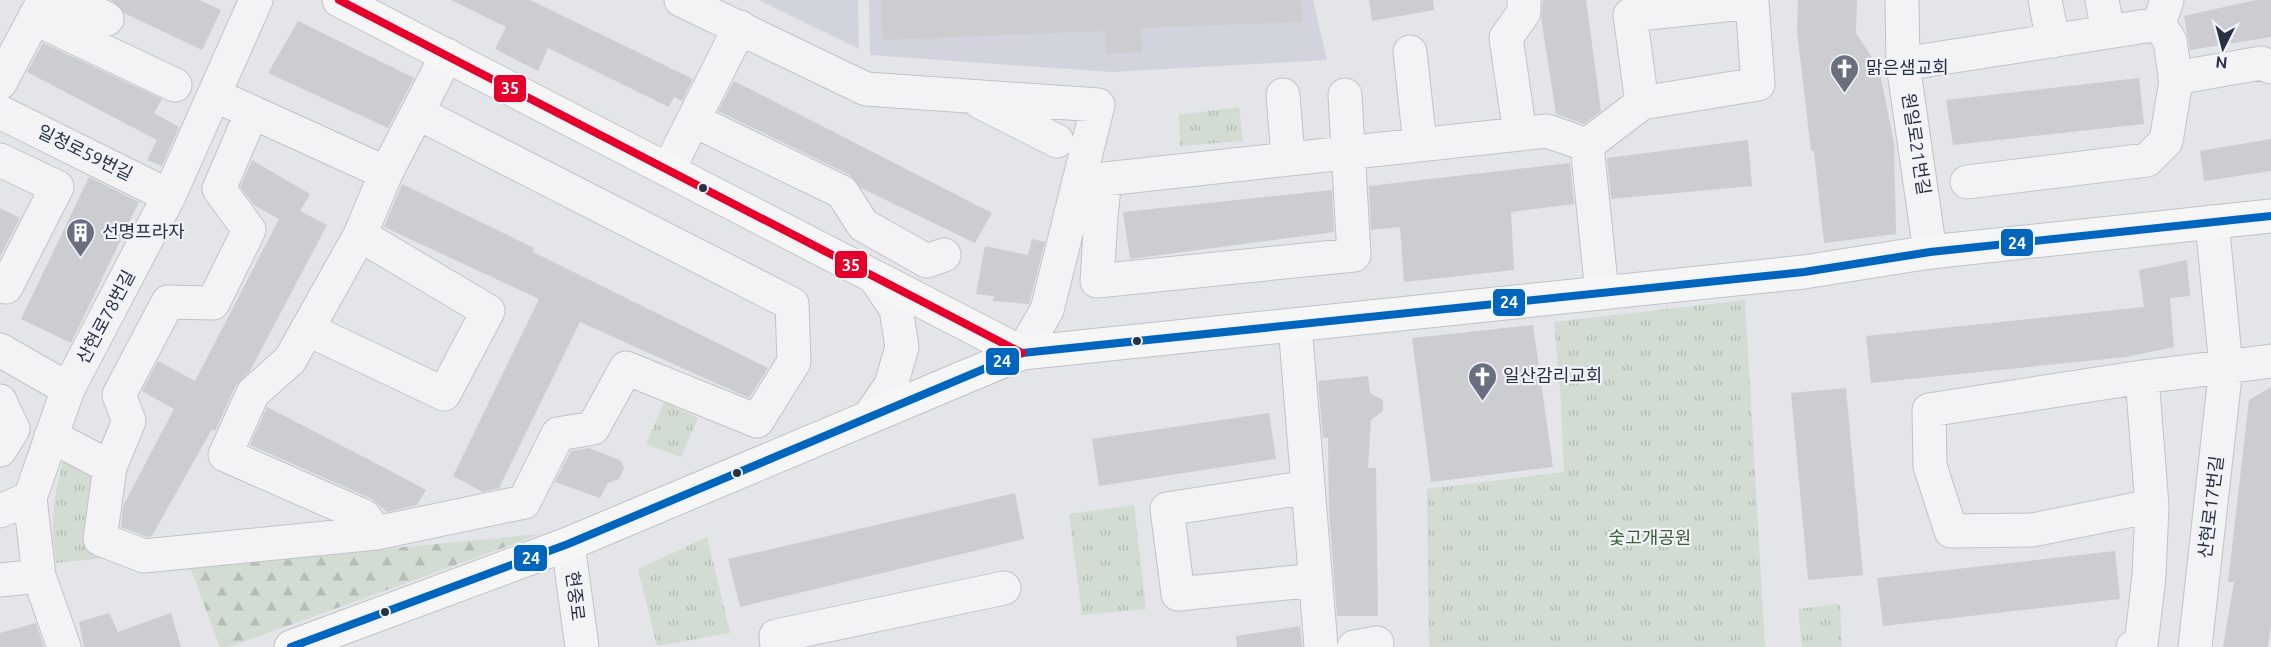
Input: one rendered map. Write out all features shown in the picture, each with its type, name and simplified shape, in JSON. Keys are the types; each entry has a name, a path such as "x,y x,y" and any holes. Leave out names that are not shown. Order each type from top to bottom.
{"main road":[{"path":"339,0 1022,353"},
{"path":"291,647 568,544 1022,353 1804,272 1930,252 2271,216"}],"street":[{"path":"70,0 107,20"},
{"name":"산현로78번길","path":"64,647 39,576 30,498 68,389 169,196 256,0"},
{"path":"681,0 866,89 1098,105 1085,216 1097,280 1354,255 1345,95"},
{"path":"1520,134 1506,38 1524,12 1524,0"},
{"name":"원일로21번길","path":"1902,0 1903,64 1930,252"},
{"path":"2045,0 2053,41"},
{"path":"2102,0 2108,32"},
{"path":"0,82 39,9 175,85"},
{"path":"1903,64 2108,32 2163,12 2175,78 2166,141 2147,160 1967,182"},
{"path":"668,170 740,27"},
{"path":"1410,52 1420,144"},
{"path":"376,533 364,516 225,455 253,393 290,360 360,236 386,173 447,55"},
{"path":"2175,78 2261,63 2271,67"},
{"path":"214,95 386,173"},
{"path":"968,95 1057,141"},
{"path":"1283,95 1288,158"},
{"path":"1587,145 1642,103"},
{"name":"일청로59번길","path":"0,112 169,196"},
{"path":"252,112 219,189 249,230 213,303 168,302 119,395 129,421 110,467 100,539 144,556 376,533 524,502 558,434 593,428 626,369 757,421 794,362 792,304 418,113"},
{"path":"693,120 842,192 863,225 927,261 944,255"},
{"path":"1022,353 1047,310 1085,216 1104,179 1547,131 1587,145"},
{"path":"1587,145 1602,293"},
{"path":"0,160 57,187 6,287 0,284"},
{"name":"산현로17번길","path":"2194,647 2226,367 2212,222"},
{"path":"307,329 444,394 488,312 360,236"},
{"path":"869,417 891,386 902,347 896,309 876,279"},
{"path":"1295,325 1321,647"},
{"path":"0,350 68,389"},
{"path":"2152,506 2032,530 1951,531 1930,466 1929,410 2142,377 2271,362"},
{"path":"2133,647 2141,645 2149,576 2152,506 2142,377"},
{"path":"0,401 13,429 0,450"},
{"path":"51,436 110,467"},
{"path":"1308,487 1167,509 1178,594 1316,580"},
{"path":"0,511 30,498"},
{"name":"현중로","path":"568,544 582,647"},
{"path":"0,580 39,576"},
{"path":"777,647 776,636 1004,588"}],"shaded area":[{"path":"759,0 858,0 859,49"},
{"path":"869,0 1313,0 1327,60 1112,72 870,55"}],"green space":[{"path":"1239,107 1243,141 1180,146 1179,115"},
{"name":"숯고개공원","path":"1745,300 1765,647 1429,647 1427,489 1564,472 1554,322"},
{"path":"664,402 698,418 681,457 646,444"},
{"path":"65,454 98,472 125,556 56,563 53,534 54,508"},
{"path":"1134,505 1146,609 1082,615 1069,514"},
{"path":"541,534 229,647 220,647 190,567"},
{"path":"707,537 730,633 657,646 638,569"},
{"path":"1840,604 1842,647 1802,647 1798,609"}],"building":[{"path":"111,0 199,0 221,10 202,50 124,13"},
{"path":"451,0 530,0 693,79 682,101 674,97 669,107 548,48 538,71 495,49 506,27"},
{"path":"881,0 1301,0 1302,22 1141,28 1142,52 1106,54 1105,31 883,40"},
{"path":"1369,0 1433,0 1434,10 1372,21"},
{"path":"1543,0 1586,0 1601,111 1584,124 1556,114 1541,17"},
{"path":"1798,0 1857,0 1856,33 1879,68 1894,143 1896,234 1824,243 1797,31"},
{"path":"2256,0 2271,0 2271,37 2190,50 2184,16"},
{"path":"298,21 414,78 388,128 268,73"},
{"path":"43,43 162,99 154,113 179,127 162,166 147,160 157,140 27,72"},
{"path":"2139,78 2144,124 1953,145 1946,100"},
{"path":"734,81 992,213 975,243 861,188 850,175 718,111"},
{"path":"2271,139 2271,171 2204,181 2200,151"},
{"path":"1748,140 1752,186 1611,199 1607,158"},
{"path":"252,160 310,194 300,211 327,225 250,371 236,385 215,431 212,429 152,536 147,537 121,527 123,506 174,409 142,391 158,361 195,381 279,219 254,205 240,187"},
{"path":"1570,163 1574,204 1511,212 1514,270 1404,282 1400,227 1371,230 1369,186"},
{"name":"선명프라자","path":"89,177 139,202 71,343 21,319"},
{"path":"402,184 534,248 533,252 768,368 749,398 580,322 499,488 483,492 453,476 539,299 384,227"},
{"path":"1332,190 1334,232 1130,259 1123,212"},
{"path":"0,208 20,218 0,257"},
{"path":"1032,239 1045,242 1029,304 993,301 994,296 976,294 985,246 1028,255"},
{"path":"2187,260 2190,296 2170,298 2174,347 2126,357 1871,383 1866,336 2144,307 2139,270"},
{"name":"일산감리교회","path":"1533,325 1553,467 1431,482 1412,338"},
{"path":"1368,376 1370,393 1383,400 1383,411 1371,420 1368,468 1376,468 1378,616 1337,616 1329,510 1328,438 1323,438 1318,381"},
{"path":"2271,387 2271,625 2268,647 2223,647 2234,582 2228,582 2249,400"},
{"path":"1846,388 1863,575 1808,580 1791,393"},
{"path":"267,407 426,490 417,505 387,512 372,499 250,445"},
{"path":"1269,413 1276,459 1099,486 1092,439"},
{"path":"589,448 620,460 624,468 619,479 608,483 600,498 555,482 571,451"},
{"path":"1015,493 1024,539 740,607 728,559"},
{"path":"2115,551 2120,599 1883,626 1877,578"},
{"path":"109,613 118,632 171,613 181,647 84,647 79,622"},
{"path":"36,623 44,647 0,647 0,633"},
{"path":"1300,626 1302,647 1237,647 1236,636"}],"transit line":[{"name":"35","path":"339,0 1022,353"},
{"name":"24","path":"291,647 568,544 1022,353 1804,272 1930,252 2271,216"}],"place":[{"name":"맑은샘교회","path":"1845,94"},
{"name":"선명프라자","path":"81,258"},
{"name":"일산감리교회","path":"1482,402"}]}
